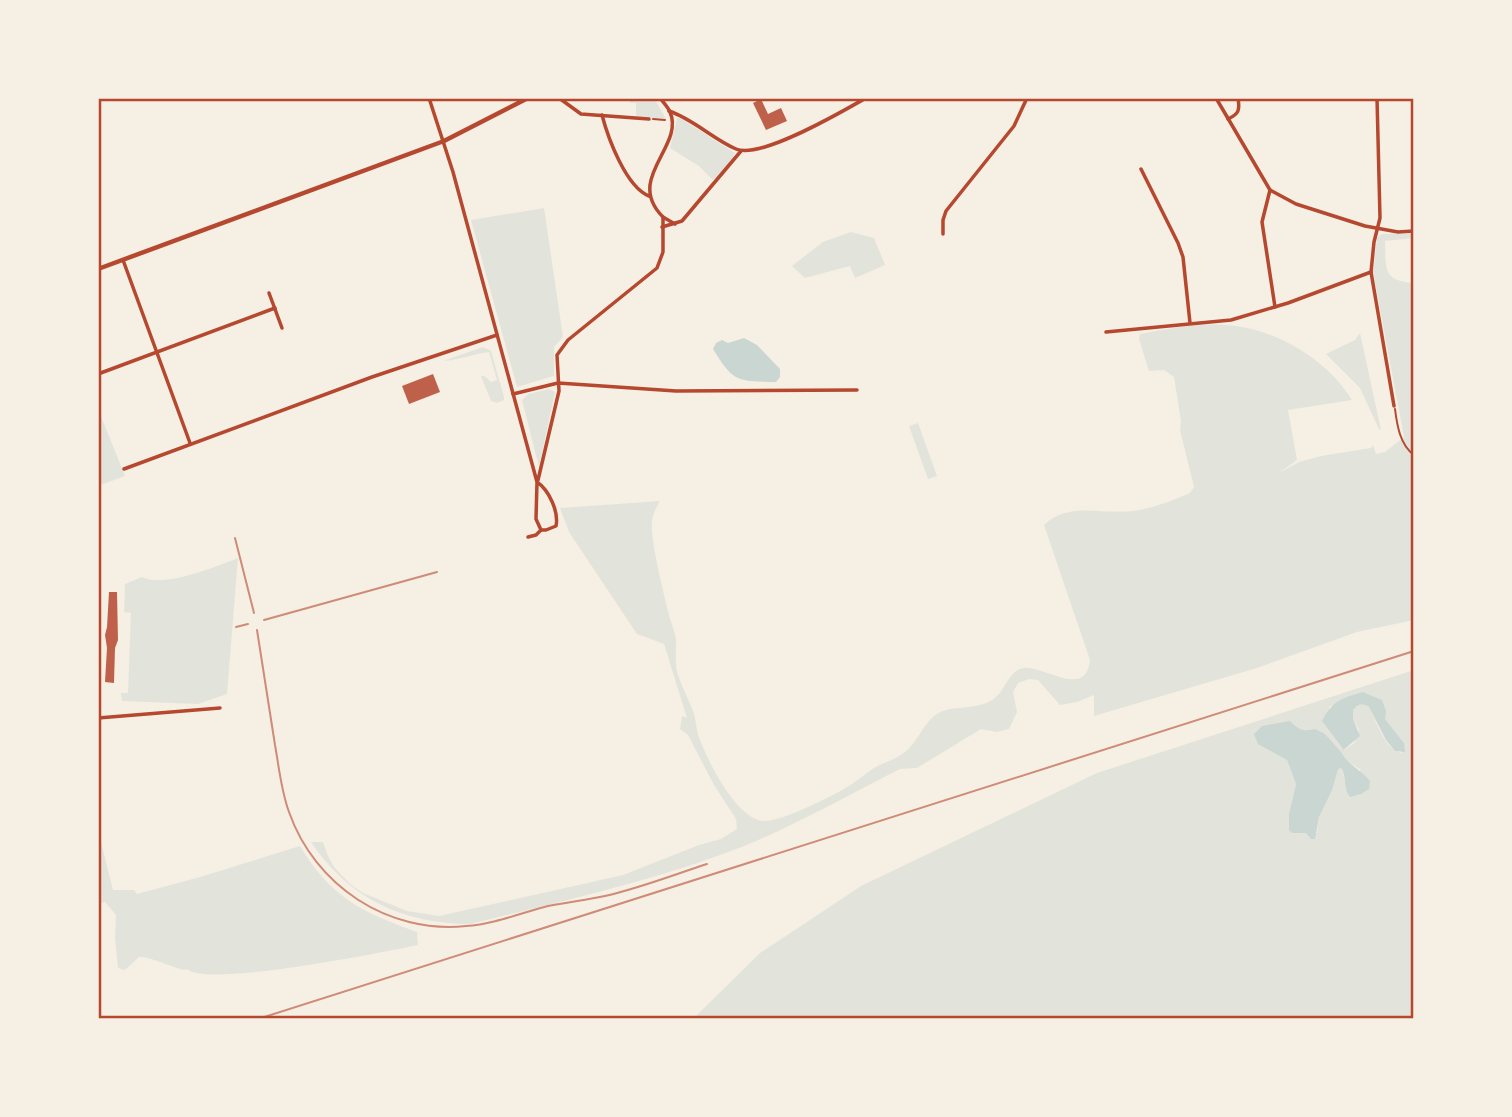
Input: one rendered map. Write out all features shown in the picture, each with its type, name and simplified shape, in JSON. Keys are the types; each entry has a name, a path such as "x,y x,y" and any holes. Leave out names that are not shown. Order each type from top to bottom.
{"street":[{"path":"429,98 444,141 537,482 544,487 557,519 556,526 528,537"},
{"path":"98,269 444,141 528,98"},
{"path":"559,98 581,114 649,119"},
{"path":"660,98 669,111 741,151 758,150 822,122 866,98"},
{"path":"943,234 946,211 1014,126 1027,98"},
{"path":"1216,98 1270,190 1296,204 1378,229 1414,230"},
{"path":"1228,120 1237,115 1240,109 1238,98"},
{"path":"1377,98 1380,213 1371,272 1394,405"},
{"path":"649,196 651,178 671,126 669,111"},
{"path":"602,115 624,171 635,186 649,196 663,217 675,224"},
{"path":"663,228 684,219 741,151"},
{"path":"1141,169 1183,257 1190,323"},
{"path":"1270,190 1262,222 1275,307"},
{"path":"541,530 536,519 537,482 559,391 557,355 564,343 657,268 662,257 663,217"},
{"path":"123,260 190,443"},
{"path":"1106,332 1231,320 1371,272"},
{"path":"269,293 282,328"},
{"path":"98,374 275,308"},
{"path":"124,469 372,377 497,335"},
{"path":"513,394 558,383 676,391 857,390"},
{"path":"98,718 220,708"}],"path":[{"path":"649,119 667,120"},
{"path":"1394,405 1403,442 1414,455"}],"shaded area":[{"path":"630,98 654,98 666,119 636,116 636,103 630,103"},
{"path":"677,118 735,153 727,167 713,180 699,166 670,148"},
{"path":"544,208 563,337 554,347 554,376 517,387 471,220"},
{"path":"851,232 874,238 885,265 855,278 850,266 805,278 792,266 823,242"},
{"path":"1382,234 1414,234 1414,238 1385,241 1386,266 1391,276 1414,283 1414,620 1357,632 1257,668 1094,716 1094,695 1060,705 1038,680 1029,679 1018,683 1013,692 1017,712 1009,729 997,732 981,729 917,768 900,769 747,845 645,879 470,924 422,919 379,904 360,893 342,878 311,842 323,842 334,867 363,893 407,911 439,916 623,875 721,839 737,829 736,819 714,785 688,735 680,729 682,716 687,718 664,644 637,634 569,532 560,508 660,501 653,516 652,530 655,554 675,637 677,672 693,711 699,737 716,774 734,800 754,818 765,821 784,817 845,788 908,749 932,717 946,710 991,701 1019,669 1032,668 1063,678 1081,678 1087,672 1090,660 1044,525 1064,513 1075,511 1122,512 1148,508 1190,493 1194,487 1180,430 1174,377 1164,370 1149,371 1139,339 1140,334 1205,325 1244,327 1281,339 1329,371 1352,400 1288,410 1297,460 1279,473 1299,462 1371,448 1373,445 1376,454 1385,452 1404,437 1373,272 1377,238"},
{"path":"1360,333 1381,430 1360,388 1326,354 1355,340"},
{"path":"744,338 757,345 780,369 780,377 776,382 738,378 726,368 713,349 716,343 722,340 728,343"},
{"path":"483,347 491,351 504,397 504,400 497,403 491,401 481,376 491,382 497,380 489,352 443,361"},
{"path":"549,389 555,392 539,467 522,400 528,394"},
{"path":"98,409 125,476 98,486"},
{"path":"918,423 937,476 928,479 909,426"},
{"path":"238,558 227,694 198,704 122,701 121,693 128,693 131,613 124,612 125,584 142,577 151,580 176,578"},
{"path":"1414,670 1414,1019 693,1019 760,953 861,886 1097,773","holes":["1363,692 1382,700 1385,719 1404,743 1401,753 1390,746 1369,707 1362,705 1353,710 1353,719 1359,730 1354,743 1344,750 1329,707","1298,730 1325,734 1344,759 1361,770 1345,781 1341,768 1337,769 1319,817 1317,833 1300,831 1289,814 1296,784 1287,760"]},
{"path":"1363,692 1382,700 1386,711 1385,719 1404,743 1405,752 1395,751 1386,740 1369,707 1362,705 1353,710 1353,719 1360,736 1344,750 1322,721 1330,709 1343,699"},
{"path":"1290,721 1301,730 1315,729 1325,734 1370,781 1369,789 1350,797 1343,772 1341,768 1338,769 1332,790 1319,817 1315,839 1311,839 1306,833 1292,833 1289,830 1289,814 1296,784 1287,760 1258,744 1254,734 1262,726"},
{"path":"98,830 113,890 134,890 137,894 300,846 336,891 364,910 417,932 418,945 259,972 201,974 144,957 139,957 125,970 118,968 116,915 105,902 98,904"}],"building":[{"path":"761,99 768,114 781,108 787,121 766,130 753,103"},
{"path":"433,374 440,392 409,404 402,386"},
{"path":"109,592 117,592 118,640 115,648 114,683 105,682"}],"railway":[{"path":"235,538 254,613"},
{"path":"264,620 437,572"},
{"path":"236,627 248,624"},
{"path":"257,630 280,778 289,812 301,838 317,862 336,883 358,900 409,922 437,926 476,925 548,906 618,893 707,864"},
{"path":"258,1019 1414,651"}]}
